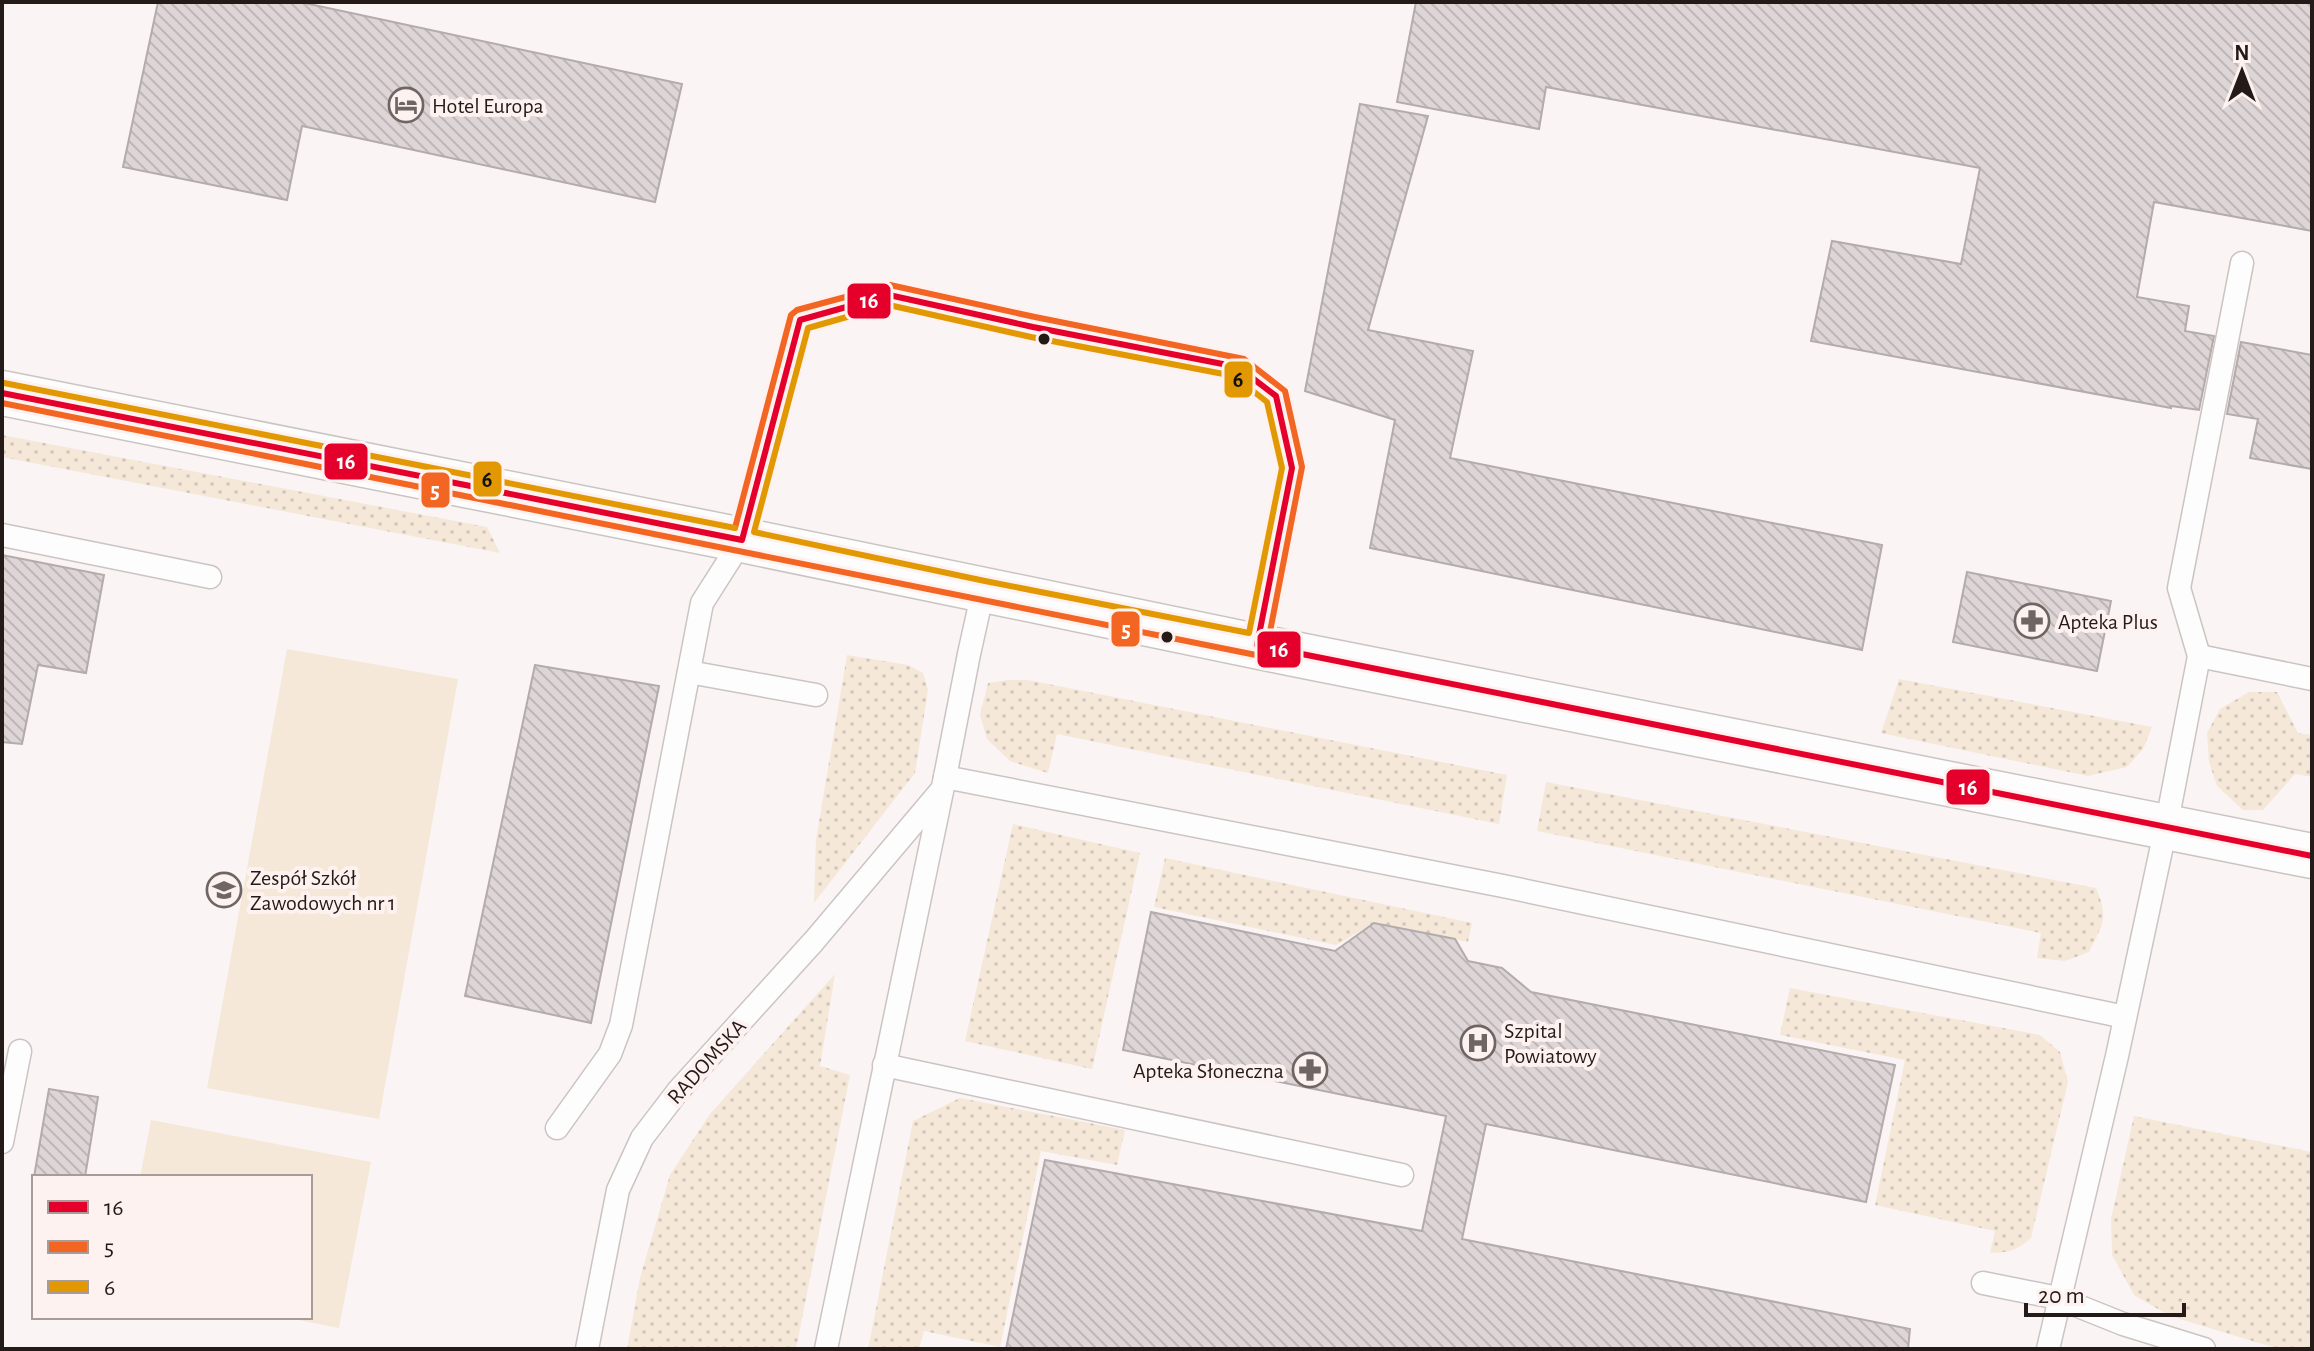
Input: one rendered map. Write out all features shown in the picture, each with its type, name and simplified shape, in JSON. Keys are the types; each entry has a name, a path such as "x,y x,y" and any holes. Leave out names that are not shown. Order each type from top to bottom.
{"street":[{"path":"2,393 2312,856"}],"lane":[{"path":"2048,1349 2125,1017 2199,656 2179,588 2242,263"},
{"path":"2,535 210,577"},
{"path":"557,1128 610,1054 621,1025 702,603 742,540"},
{"path":"826,1349 983,591"},
{"path":"2199,656 2312,679"},
{"path":"689,672 816,695"},
{"path":"943,784 1503,886 2125,1017"},
{"name":"RADOMSKA","path":"587,1349 618,1190 642,1138 678,1091 814,941 917,820 943,784"},
{"path":"2,1142 20,1051"},
{"path":"884,1065 1402,1175"},
{"path":"1983,1283 2058,1298 2123,1324 2204,1349"}],"shaded area":[{"path":"2,435 487,527 500,553 2,457"},
{"path":"287,649 458,679 379,1119 207,1088"},
{"path":"847,655 908,665 923,673 928,690 915,773 814,903 816,840"},
{"path":"1899,679 2152,727 2143,749 2127,767 2088,776 1881,733"},
{"path":"1028,680 1507,775 1499,824 1057,734 1048,773 1010,761 987,739 980,715 988,683"},
{"path":"2249,692 2277,692 2298,733 2312,735 2312,777 2295,774 2263,810 2243,810 2217,786 2209,762 2207,733 2220,709"},
{"path":"1546,782 2096,888 2103,921 2089,952 2065,961 2037,958 2041,933 1537,831"},
{"path":"1013,824 1140,853 1092,1069 965,1041"},
{"path":"1165,858 1472,923 1468,942 1374,923 1336,945 1154,907"},
{"path":"835,974 820,1066 850,1075 796,1349 627,1349 640,1278 670,1175 710,1114"},
{"path":"1790,988 2040,1035 2060,1052 2068,1082 2031,1238 2012,1250 1990,1253 1995,1231 1875,1205 1905,1060 1780,1035"},
{"path":"960,1098 1125,1130 1117,1165 1041,1151 1000,1347 924,1331 919,1349 868,1349 913,1121"},
{"path":"2134,1116 2312,1152 2312,1349 2280,1349 2170,1316 2134,1295 2112,1255 2111,1219"},
{"path":"151,1120 371,1162 339,1328 293,1319 312,1319 312,1175 140,1175"}],"building":[{"name":"Hotel Europa","path":"158,2 300,2 682,84 655,202 302,126 287,200 123,167"},
{"path":"1416,2 2312,2 2312,231 2154,202 2137,297 2189,306 2185,331 2214,336 2199,410 2171,408 1811,341 1832,241 1961,264 1980,168 1546,87 1539,129 1397,102"},
{"path":"1360,104 1428,116 1368,330 1473,351 1450,458 1882,545 1862,650 1370,548 1395,420 1305,391"},
{"path":"2241,342 2312,355 2312,469 2250,458 2258,419 2227,414"},
{"path":"2,555 104,575 86,673 38,665 22,744 2,742"},
{"name":"Apteka Plus","path":"1967,572 2111,601 2097,671 1953,642"},
{"path":"535,665 659,686 591,1023 465,996"},
{"name":"Szpital Powiatowy","path":"1151,912 1335,951 1374,923 1455,939 1468,961 1502,968 1531,992 1895,1065 1866,1202 1486,1124 1462,1239 1910,1329 1908,1349 1006,1349 1045,1160 1422,1231 1446,1116 1123,1050"},
{"path":"49,1089 98,1097 85,1175 34,1175"}],"transit line":[{"name":"5","path":"2,403 1256,655 1263,653 1267,647 1302,467 1285,391 1244,359 890,285 797,310 791,315 735,528"},
{"name":"16","path":"2,393 742,540 800,320 889,295 1238,367 1276,396 1292,468 1257,645 2312,856"},
{"name":"6","path":"889,305 1031,337 1234,376 1267,402 1282,468 1249,633 754,532 808,328 889,305"},
{"name":"6","path":"4,383 735,528"}],"place":[{"name":"Hotel Europa","path":"406,105"},
{"name":"Apteka Plus","path":"2032,621"},
{"name":"Zespół Szkół Zawodowych nr 1","path":"224,890"},
{"name":"Szpital Powiatowy","path":"1478,1043"},
{"name":"Apteka Słoneczna","path":"1310,1070"}]}
